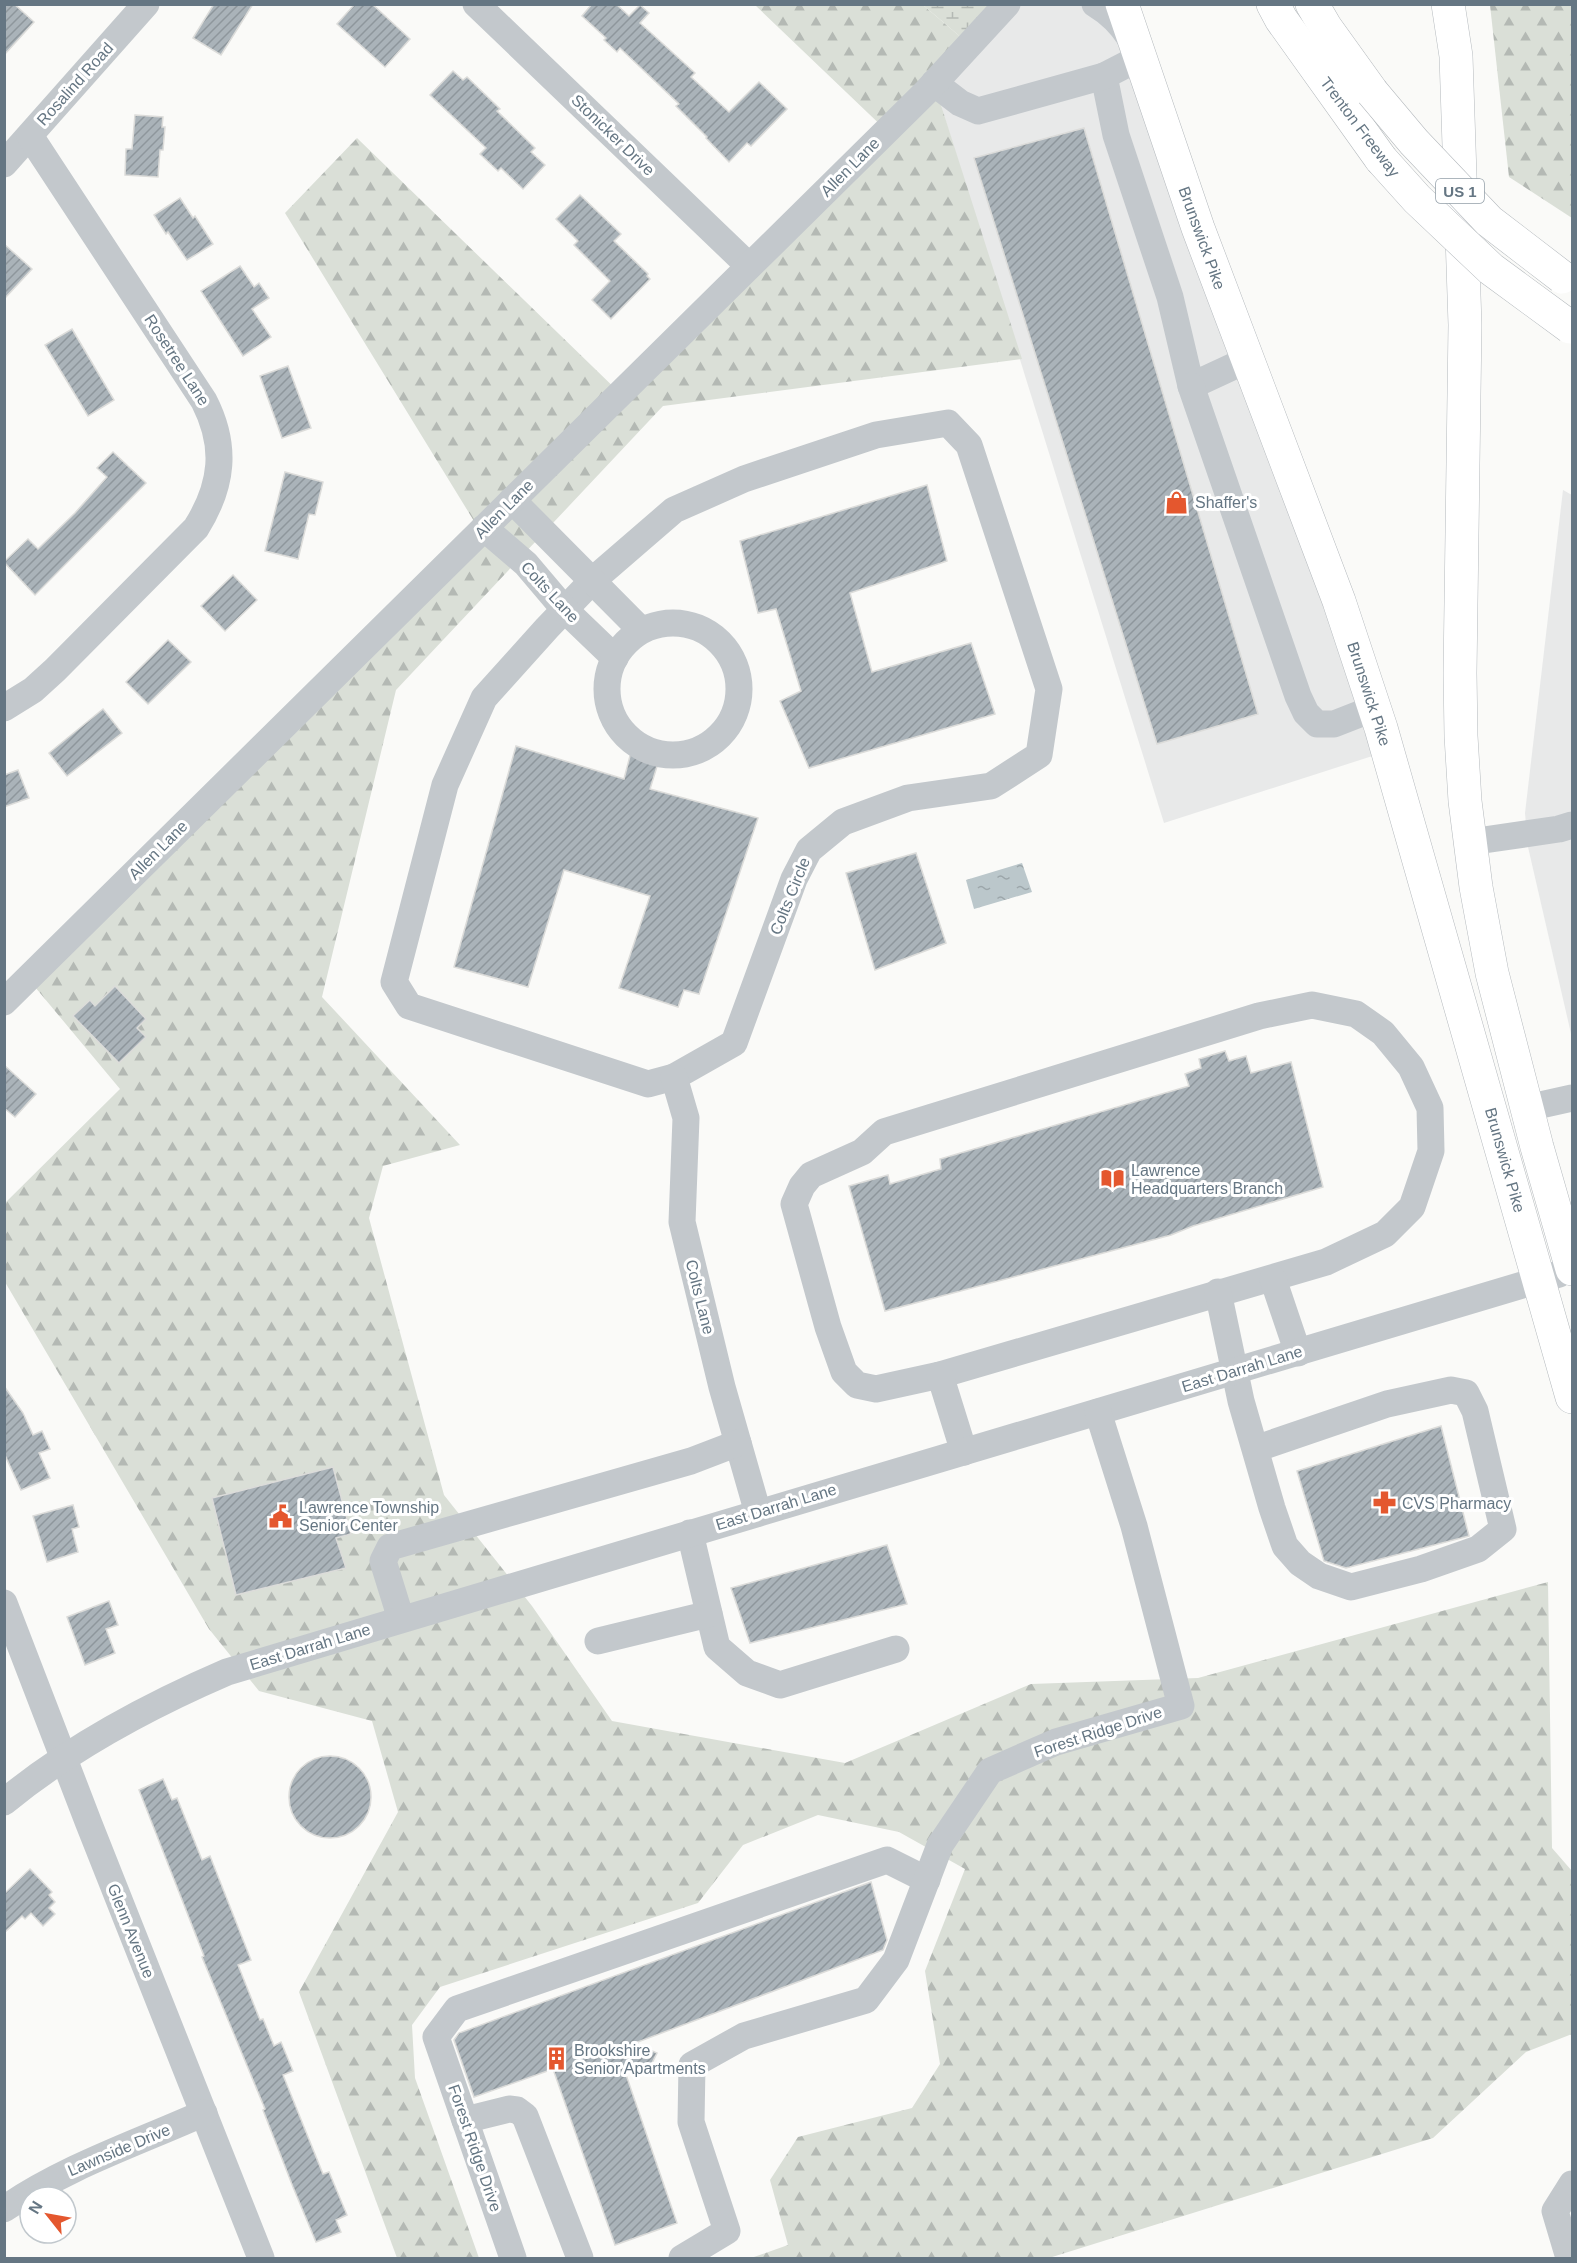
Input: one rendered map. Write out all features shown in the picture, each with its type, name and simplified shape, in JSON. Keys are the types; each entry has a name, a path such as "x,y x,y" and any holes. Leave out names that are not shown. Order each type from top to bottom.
{"main road":[{"name":"Brunswick Pike","path":"1122,4 1198,228 1339,601 1375,708 1572,1397"},
{"name":"Trenton Freeway","path":"1273,4 1281,19 1381,159 1417,199 1491,269 1571,328"},
{"name":"Trenton Freeway","path":"1312,4 1326,28 1372,92 1414,142 1489,221 1567,281"},
{"path":"1448,4 1456,56 1465,325 1461,726 1465,801 1476,887 1492,973 1572,1270"}],"street":[{"name":"Rosalind Road","path":"4,164 146,4"},
{"name":"Stonicker Drive","path":"476,4 749,266"},
{"path":"934,83 960,103 978,111 1104,76 1137,51 1121,25 1095,4"},
{"name":"Allen Lane","path":"4,1002 934,83 1007,7"},
{"path":"1104,76 1116,135 1170,297 1191,386 1298,696 1306,713 1317,724 1334,724 1375,708"},
{"name":"Rosetree Lane","path":"4,708 33,690 55,670 196,528 208,508 217,484 220,463 218,437 204,400 30,136"},
{"path":"1191,386 1247,360"},
{"name":"Colts Circle","path":"948,423 969,445 1049,689 1039,755 991,786 908,798 843,822 809,850 794,879 734,1043 674,1077 648,1084 446,1020 409,1006 394,982 445,785 484,698 593,580 674,510 684,505 744,479 876,435 948,423"},
{"path":"513,500 641,630"},
{"name":"Colts Lane","path":"484,528 526,564 565,610 615,658"},
{"path":"662,622 685,623 706,630 724,645 735,664 739,686 736,709 726,729 710,744 691,753 669,755 649,751 630,740 616,724 608,704 606,683 611,662 615,658 628,640 641,630 662,622"},
{"path":"1470,842 1559,829 1572,825"},
{"path":"1312,1005 1356,1014 1383,1033 1411,1067 1430,1108 1431,1151 1412,1207 1385,1234 1326,1262 1273,1279 1218,1292 940,1375 876,1389 857,1385 844,1372 828,1327 794,1204 802,1186 811,1175 862,1152 884,1132 1259,1016 1312,1005"},
{"name":"Colts Lane","path":"674,1077 686,1118 682,1222 758,1513"},
{"path":"1527,1108 1572,1098"},
{"name":"East Darrah Lane","path":"4,1802 64,1759 129,1719 227,1672 1572,1270"},
{"path":"1273,1279 1298,1353"},
{"path":"1218,1292 1241,1401 1255,1449 1285,1546 1300,1563 1319,1576 1351,1587 1421,1569 1478,1549 1503,1529 1475,1411 1466,1394 1451,1390 1387,1404 1255,1449"},
{"path":"940,1375 964,1452"},
{"name":"Forest Ridge Drive","path":"682,2259 727,2231 691,2122 692,2065 744,2036 867,2000 896,1960 940,1845 990,1771 1056,1742 1181,1706 1134,1526 1098,1412"},
{"path":"401,1619 383,1561 390,1546 691,1461 738,1443"},
{"path":"690,1533 717,1647 747,1673 780,1685 896,1649"},
{"name":"Glenn Avenue","path":"4,1602 261,2259"},
{"path":"598,1641 709,1614"},
{"name":"Forest Ridge Drive","path":"513,2259 436,2037 457,2009 887,1860 927,1880"},
{"path":"465,2120 509,2109 517,2110 525,2116 580,2259"},
{"name":"Lawnside Drive","path":"4,2209 32,2190 64,2174 204,2113"},
{"path":"1569,2259 1555,2211 1572,2184"}],"shaded area":[{"path":"1015,5 1095,5 1105,10 1388,751 1164,823 934,83"},
{"path":"1563,490 1572,495 1572,1038 1528,847 1525,813"}],"green space":[{"path":"755,5 923,5 970,45 934,83 1022,359 663,406 396,690 322,997 460,1145 383,1166 369,1218 444,1495 532,1606 612,1721 845,1763 1031,1684 1198,1678 1548,1582 1552,1848 1572,1871 1572,2034 1526,2052 1433,2138 1049,2258 751,2258 788,2245 770,2180 798,2137 912,2108 940,2064 925,1971 965,1869 899,1832 818,1815 743,1845 698,1903 440,1987 412,2025 415,2078 479,2258 397,2258 299,1992 398,1812 372,1721 259,1691 209,1629 5,1282 4,1204 120,1089 35,987 485,539 285,213 357,138 626,399 891,135"},
{"path":"923,5 1015,5 970,45"},
{"path":"1490,5 1572,5 1572,218 1509,177"}],"water":[{"path":"1022,863 1032,892 974,909 966,880"}],"building":[{"path":"4,4 14,4 34,22 4,55"},
{"path":"214,4 253,4 221,55 193,38"},
{"path":"355,4 372,4 410,39 385,67 337,24"},
{"path":"592,4 616,4 629,16 640,5 649,13 640,23 695,73 691,77 729,112 759,82 787,109 751,146 747,143 729,162 676,106 679,104 620,48 617,52 604,40 606,38 582,16"},
{"path":"453,71 463,80 467,77 500,109 497,111 535,148 531,152 545,165 523,189 501,168 498,171 480,154 486,148 430,95"},
{"path":"135,115 163,117 162,127 165,127 158,177 125,175 126,149 132,149"},
{"path":"1084,128 1258,714 1157,744 974,158"},
{"path":"580,195 621,234 614,241 648,274 650,279 611,319 592,300 610,281 574,245 578,241 556,219"},
{"path":"180,198 213,244 187,260 154,215"},
{"path":"4,244 32,269 4,299"},
{"path":"240,266 254,287 259,283 269,298 252,309 271,337 243,356 201,291"},
{"path":"72,329 114,400 88,416 45,345"},
{"path":"288,366 311,428 282,438 260,376"},
{"path":"113,452 146,483 35,595 4,562 28,539 38,549 75,513 107,477 97,468"},
{"path":"285,472 323,482 315,515 309,514 298,559 265,551"},
{"path":"927,485 947,561 850,593 872,672 971,643 995,714 809,768 780,701 801,691 776,609 758,613 740,541"},
{"path":"233,575 257,600 225,631 201,606"},
{"path":"168,640 191,662 148,704 126,682"},
{"path":"103,709 122,733 67,776 49,753"},
{"path":"516,746 624,779 631,752 659,760 650,789 758,818 699,994 684,990 678,1007 619,988 650,896 564,870 528,987 454,967"},
{"path":"18,770 29,798 4,807 4,775"},
{"path":"916,853 946,943 875,970 846,873"},
{"path":"115,986 146,1019 137,1028 146,1037 119,1063 73,1016 90,1000 95,1006"},
{"name":"Lawrence Headquarters Branch","path":"1225,1051 1229,1061 1246,1056 1251,1073 1291,1062 1323,1187 1193,1226 1171,1235 885,1311 849,1186 888,1175 890,1184 941,1169 940,1159 1189,1086 1185,1074 1201,1068 1199,1059"},
{"path":"4,1065 36,1094 15,1117 4,1108"},
{"path":"4,1386 23,1413 33,1435 42,1431 50,1449 39,1453 50,1478 21,1490 4,1453"},
{"name":"CVS Pharmacy","path":"1441,1426 1469,1536 1346,1568 1324,1561 1297,1471"},
{"name":"Lawrence Township Senior Center","path":"333,1467 351,1534 336,1538 346,1568 236,1595 212,1498"},
{"path":"73,1505 79,1527 72,1529 78,1552 47,1562 33,1516"},
{"path":"887,1545 907,1604 750,1643 731,1588"},
{"path":"109,1601 118,1625 106,1629 115,1653 85,1665 67,1617"},
{"path":"330,1756 346,1759 359,1768 368,1781 371,1797 368,1813 359,1826 346,1835 330,1838 314,1835 301,1826 292,1813 289,1797 292,1781 301,1768 314,1759"},
{"path":"163,1779 172,1800 177,1798 202,1860 210,1856 251,1960 238,1965 260,2020 263,2019 274,2046 281,2042 293,2071 283,2075 323,2174 329,2172 347,2215 336,2220 341,2232 316,2242 263,2110 265,2109 202,1957 204,1956 139,1790"},
{"path":"30,1869 52,1892 49,1895 55,1902 49,1908 55,1914 43,1926 31,1913 25,1919 22,1916 4,1933 4,1894"},
{"name":"Brookshire Senior Apartments","path":"871,1882 887,1940 883,1950 635,2043 657,2053 646,2075 623,2066 677,2223 615,2245 553,2069 474,2097 454,2040 459,2033"}],"place":[{"name":"Shaffer's","path":"1177,502"},
{"name":"Lawrence Headquarters Branch","path":"1113,1179"},
{"name":"CVS Pharmacy","path":"1384,1503"},
{"name":"Lawrence Township Senior Center","path":"281,1516"},
{"name":"Brookshire Senior Apartments","path":"556,2059"}]}
